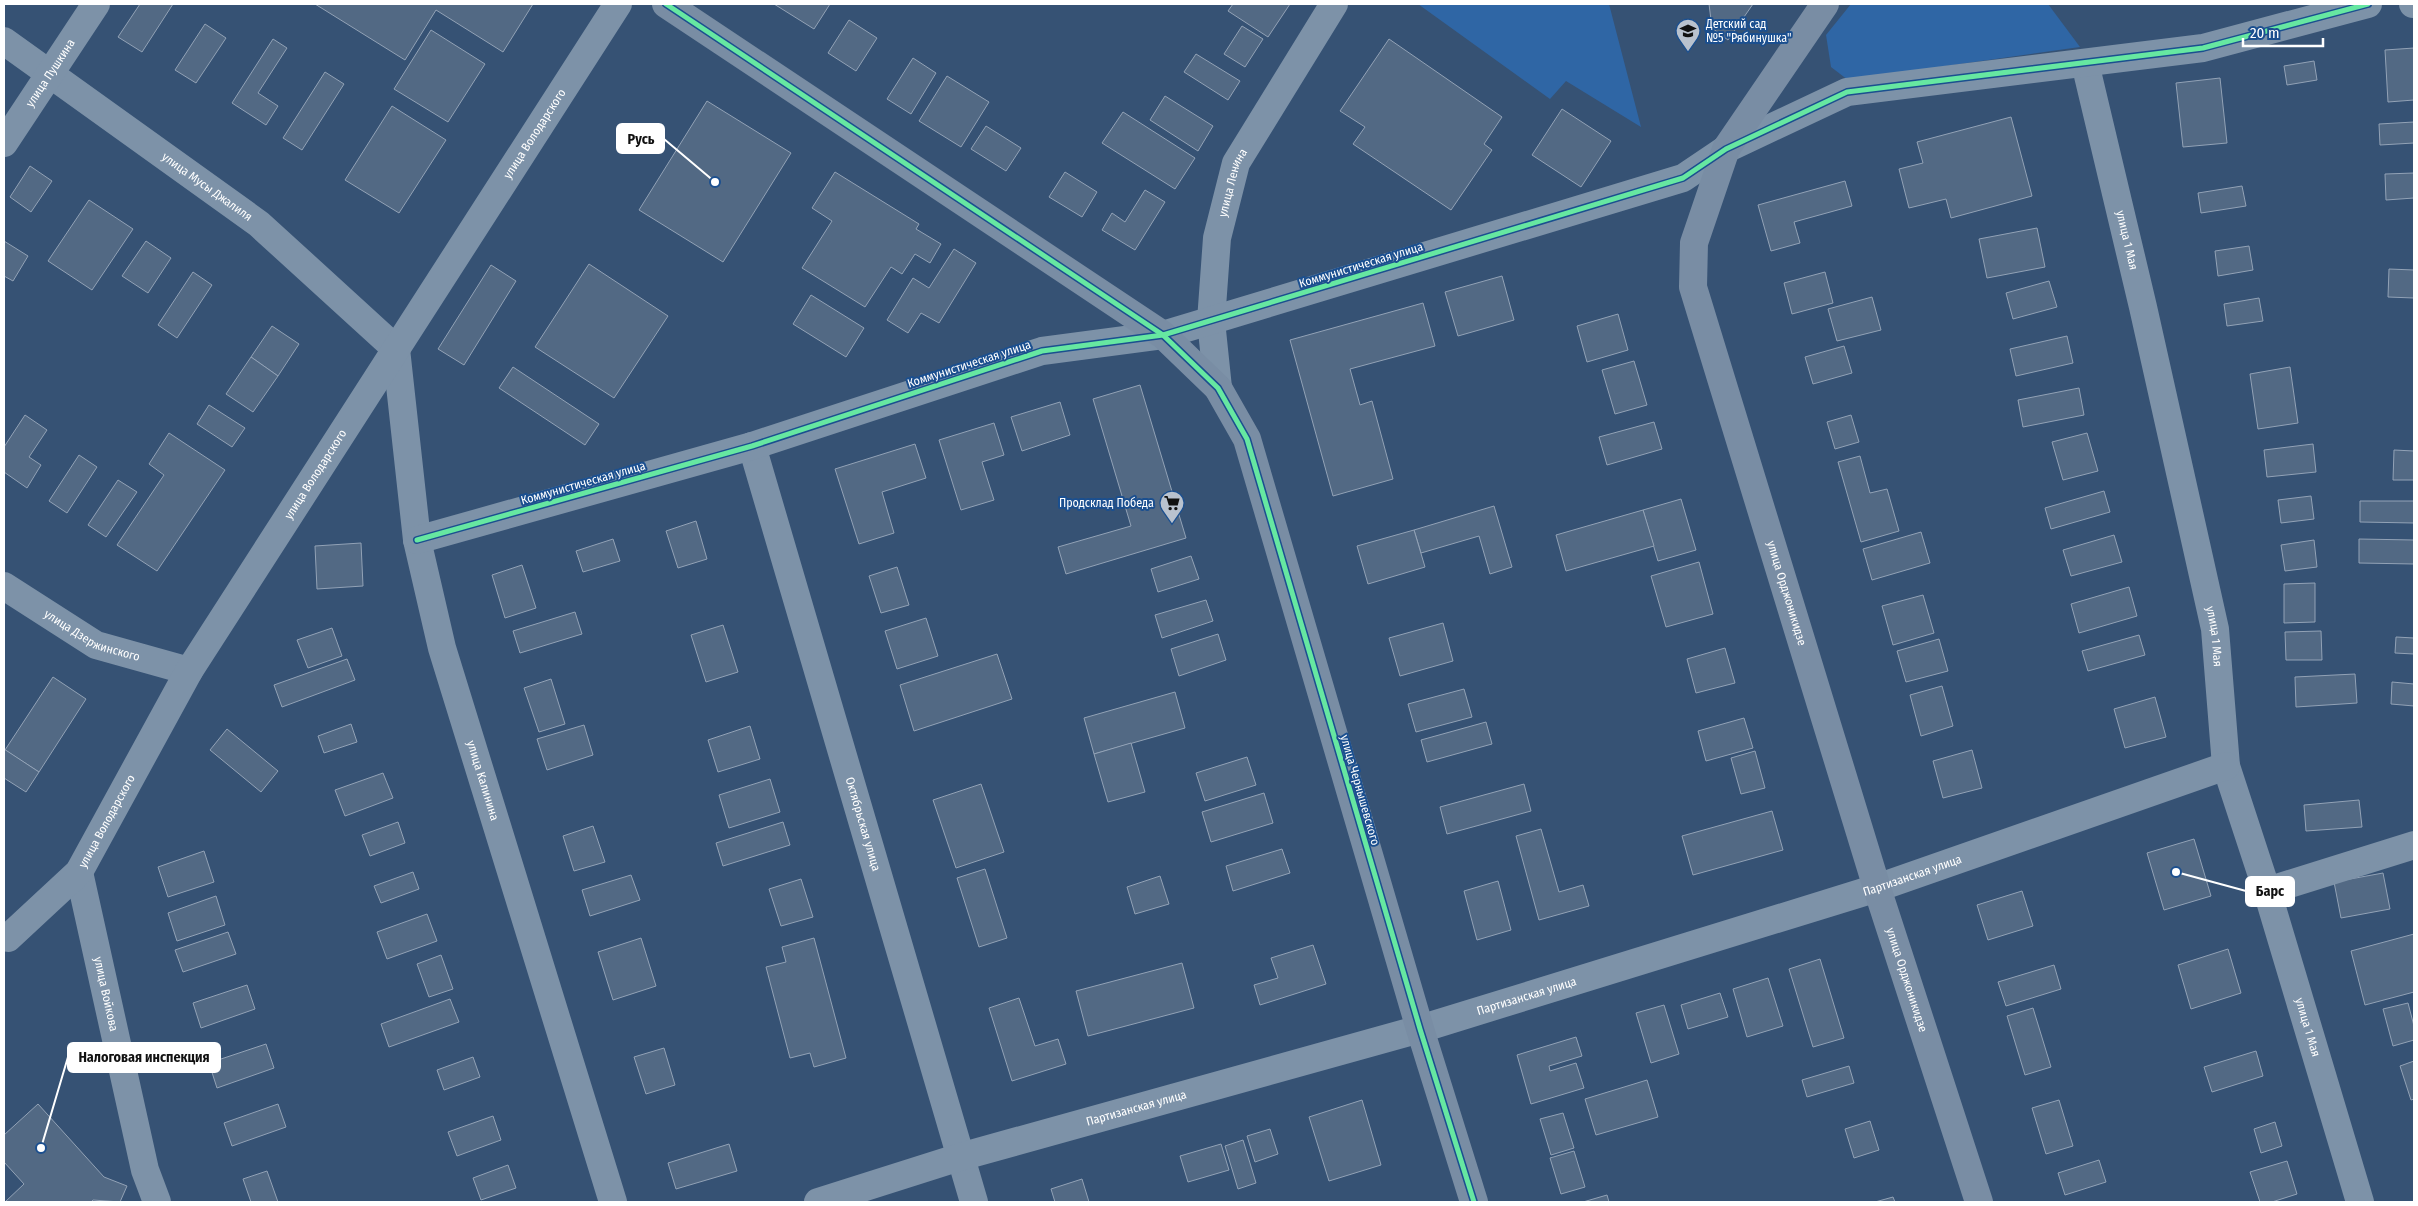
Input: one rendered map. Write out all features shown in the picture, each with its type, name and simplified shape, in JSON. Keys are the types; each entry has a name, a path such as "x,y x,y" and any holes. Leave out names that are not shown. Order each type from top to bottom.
{"street":[{"name":"улица Пушкина","path":"4,143 96,4"},
{"name":"улица Володарского","path":"6,937 79,872 189,671 618,4"},
{"name":"улица Чернышевского","path":"666,4 1164,335 1218,388 1247,439 1420,1029 1474,1202"},
{"name":"улица Ленина","path":"1218,388 1211,321 1218,238 1236,163 1334,4"},
{"name":"улица Орджоникидзе","path":"1825,4 1726,149 1694,243 1693,287 1877,888 1979,1202"},
{"name":"Коммунистическая улица","path":"417,540 752,446 1042,351 1164,335 1683,178 1726,149 1847,92 2203,48 2294,14 2368,4"},
{"name":"улица Мусы Джалиля","path":"4,41 259,224 396,349"},
{"name":"улица 1 Мая","path":"2085,63 2143,307 2214,629 2226,766 2267,891 2360,1202"},
{"name":"улица Калинина","path":"396,349 417,540 442,648 612,1202"},
{"name":"Октябрьская улица","path":"752,446 974,1202"},
{"name":"улица Дзержинского","path":"4,586 96,645 189,671"},
{"name":"Партизанская улица","path":"818,1202 960,1157 1420,1029 1877,888 2226,766"},
{"path":"2267,891 2414,845"},
{"name":"улица Войкова","path":"79,872 145,1170 157,1202"}],"shaded area":[{"path":"1418,4 1609,4 1641,127 1566,81 1550,99"},
{"path":"1851,4 2048,4 2080,47 1848,80 1831,67 1826,35"}],"building":[{"path":"140,4 173,4 142,52 118,37"},
{"path":"315,4 533,4 503,52 436,10 405,60"},
{"path":"774,4 830,4 814,29"},
{"path":"1233,4 1290,4 1268,37 1228,11"},
{"path":"1709,4 1753,4 1728,40 1712,28"},
{"path":"849,20 877,38 856,71 828,53"},
{"path":"205,24 226,38 196,83 175,70"},
{"path":"1242,26 1263,39 1245,67 1224,54"},
{"path":"431,30 485,64 448,122 394,89"},
{"path":"273,39 287,48 258,93 278,106 266,125 232,103"},
{"path":"1389,39 1502,117 1484,144 1492,150 1451,210 1353,144 1365,127 1340,111"},
{"path":"2414,48 2414,100 2388,102 2385,50"},
{"path":"1196,54 1240,81 1228,100 1184,72"},
{"path":"913,58 936,73 911,114 887,99"},
{"path":"2314,61 2317,80 2287,85 2284,66"},
{"path":"325,72 344,84 302,150 283,138"},
{"path":"947,76 989,102 961,147 919,121"},
{"path":"2220,78 2227,143 2183,147 2176,83"},
{"path":"1165,96 1213,126 1198,151 1150,120"},
{"path":"707,101 791,153 723,262 639,210"},
{"path":"392,106 446,140 399,213 345,180"},
{"path":"1562,109 1611,141 1581,187 1532,155"},
{"path":"1123,112 1195,158 1175,189 1102,143"},
{"path":"2011,117 2032,196 1951,218 1946,199 1909,208 1899,169 1923,163 1917,142"},
{"path":"2414,122 2414,143 2380,145 2379,124"},
{"path":"986,126 1021,148 1006,171 971,149"},
{"path":"30,166 52,181 31,212 10,197"},
{"path":"835,172 919,224 916,229 941,244 930,263 915,254 902,274 891,267 865,307 802,268 832,221 812,208"},
{"path":"1065,172 1097,192 1082,217 1049,197"},
{"path":"2414,173 2414,198 2386,200 2385,174"},
{"path":"1845,181 1852,206 1794,222 1800,243 1771,251 1758,205"},
{"path":"2242,186 2246,206 2201,213 2198,193"},
{"path":"1145,190 1165,202 1135,250 1102,230 1112,213 1125,222"},
{"path":"89,200 133,229 92,290 48,261"},
{"path":"2037,228 2045,267 1987,278 1979,239"},
{"path":"4,241 28,256 13,281 4,276"},
{"path":"146,241 171,258 148,293 122,276"},
{"path":"2249,246 2253,270 2218,276 2215,251"},
{"path":"954,249 976,263 939,323 921,313 908,333 887,320 913,278 929,288"},
{"path":"589,264 668,316 614,398 535,347"},
{"path":"491,265 516,281 464,365 438,349"},
{"path":"2389,269 2414,270 2414,298 2388,297"},
{"path":"193,272 212,285 177,338 158,325"},
{"path":"1825,272 1833,303 1792,314 1784,283"},
{"path":"1502,276 1514,320 1458,336 1445,292"},
{"path":"2049,281 2057,307 2013,319 2006,293"},
{"path":"811,295 864,328 846,357 793,324"},
{"path":"1872,297 1881,330 1837,341 1828,309"},
{"path":"2259,298 2263,321 2227,326 2224,304"},
{"path":"1423,303 1435,346 1350,369 1360,405 1372,401 1393,479 1333,496 1290,340"},
{"path":"1618,314 1628,350 1587,362 1577,326"},
{"path":"272,326 299,344 278,376 251,357"},
{"path":"2067,336 2073,363 2016,376 2010,349"},
{"path":"1844,346 1852,373 1813,384 1805,357"},
{"path":"251,357 278,376 253,412 226,394"},
{"path":"1634,361 1647,405 1615,414 1602,370"},
{"path":"513,367 599,424 585,445 499,388"},
{"path":"2290,367 2298,423 2258,429 2250,374"},
{"path":"1140,385 1186,538 1066,574 1058,547 1131,526 1093,399"},
{"path":"2079,388 2084,415 2023,427 2018,400"},
{"path":"1060,402 1070,435 1022,451 1011,417"},
{"path":"209,405 245,428 232,447 197,424"},
{"path":"25,415 47,430 29,457 41,465 27,488 4,472 4,447"},
{"path":"1851,415 1859,442 1835,449 1827,422"},
{"path":"1654,422 1662,449 1607,465 1599,437"},
{"path":"994,423 1004,455 982,462 994,500 961,510 939,440"},
{"path":"169,433 225,470 157,571 117,545 164,475 149,464"},
{"path":"2087,433 2098,471 2063,480 2052,442"},
{"path":"915,444 926,478 882,492 894,533 859,544 835,469"},
{"path":"2313,444 2316,472 2267,477 2264,450"},
{"path":"2394,450 2414,451 2414,480 2393,480"},
{"path":"79,455 97,467 67,513 49,501"},
{"path":"1860,456 1870,493 1887,489 1899,531 1861,542 1838,462"},
{"path":"118,480 137,492 106,537 88,525"},
{"path":"2104,491 2110,512 2051,529 2045,508"},
{"path":"2311,496 2314,519 2281,523 2278,500"},
{"path":"1681,499 1696,550 1658,561 1643,510"},
{"path":"2360,501 2414,501 2414,523 2360,522"},
{"path":"1494,506 1512,567 1490,574 1479,536 1421,553 1414,530"},
{"path":"1643,510 1654,546 1566,571 1556,535"},
{"path":"696,521 707,559 678,568 666,531"},
{"path":"1414,530 1425,567 1368,584 1357,546"},
{"path":"1921,532 1930,563 1872,580 1863,549"},
{"path":"2114,535 2122,562 2071,576 2063,550"},
{"path":"613,539 620,561 583,572 576,551"},
{"path":"2359,539 2414,540 2414,564 2359,563"},
{"path":"2314,540 2317,567 2285,571 2281,545"},
{"path":"361,543 363,586 317,589 315,546"},
{"path":"1191,556 1199,579 1158,592 1151,569"},
{"path":"1699,562 1713,614 1666,627 1651,576"},
{"path":"522,565 536,608 505,618 492,575"},
{"path":"897,567 909,605 881,613 869,576"},
{"path":"2315,583 2315,622 2284,623 2284,584"},
{"path":"2129,587 2137,616 2079,633 2071,604"},
{"path":"1923,595 1934,633 1893,645 1882,606"},
{"path":"1206,600 1213,621 1162,638 1155,615"},
{"path":"575,612 582,634 520,653 513,631"},
{"path":"926,618 938,656 897,669 885,631"},
{"path":"1443,623 1453,661 1400,676 1389,638"},
{"path":"723,625 738,672 706,682 691,635"},
{"path":"332,628 342,656 308,668 297,640"},
{"path":"2321,631 2322,660 2286,660 2285,632"},
{"path":"1218,634 1226,660 1179,676 1171,649"},
{"path":"2139,635 2145,655 2088,671 2082,651"},
{"path":"2396,637 2414,638 2414,654 2395,653"},
{"path":"1939,639 1948,671 1906,682 1897,651"},
{"path":"1725,648 1735,683 1696,693 1687,659"},
{"path":"997,654 1012,699 914,731 900,685"},
{"path":"347,659 355,680 282,707 274,685"},
{"path":"2355,674 2357,703 2296,707 2295,677"},
{"path":"53,677 86,699 39,772 5,750"},
{"path":"551,679 565,724 539,732 524,688"},
{"path":"2392,682 2414,684 2414,706 2391,704"},
{"path":"1942,686 1953,726 1921,736 1910,695"},
{"path":"1464,689 1472,717 1416,732 1408,704"},
{"path":"1175,692 1185,728 1094,754 1084,718"},
{"path":"2155,697 2166,737 2125,748 2114,709"},
{"path":"1744,718 1753,748 1706,761 1698,731"},
{"path":"1486,722 1492,744 1427,762 1421,740"},
{"path":"351,724 357,742 324,753 318,736"},
{"path":"584,725 593,755 547,770 537,739"},
{"path":"750,726 760,759 718,772 708,740"},
{"path":"227,729 278,771 261,792 210,750"},
{"path":"1131,743 1145,792 1108,802 1094,754"},
{"path":"4,749 39,772 26,792 4,778"},
{"path":"1972,750 1982,788 1943,798 1933,761"},
{"path":"1755,751 1765,788 1741,794 1731,758"},
{"path":"1247,757 1256,785 1205,801 1196,773"},
{"path":"383,773 393,798 345,816 335,790"},
{"path":"770,779 780,812 729,828 719,795"},
{"path":"981,784 1004,852 956,868 933,800"},
{"path":"1524,784 1531,811 1447,834 1440,807"},
{"path":"1264,793 1273,823 1211,842 1202,812"},
{"path":"2359,800 2362,827 2306,831 2304,805"},
{"path":"1772,811 1783,850 1693,875 1682,836"},
{"path":"398,822 405,843 370,856 362,835"},
{"path":"783,822 790,845 723,866 716,843"},
{"path":"593,826 605,862 574,871 563,836"},
{"path":"1541,829 1559,892 1583,885 1589,906 1539,920 1516,836"},
{"path":"2194,839 2211,896 2164,910 2147,853"},
{"path":"1282,849 1290,873 1233,891 1226,866"},
{"path":"204,851 214,882 168,897 158,867"},
{"path":"985,869 1007,938 979,947 957,878"},
{"path":"413,872 419,889 381,903 374,886"},
{"path":"2383,873 2390,909 2341,918 2334,882"},
{"path":"631,875 640,900 590,916 582,890"},
{"path":"1160,876 1169,904 1135,914 1127,887"},
{"path":"801,879 813,917 781,926 769,889"},
{"path":"1498,881 1511,930 1477,940 1464,891"},
{"path":"2022,891 2033,926 1988,940 1977,905"},
{"path":"216,896 225,925 177,941 168,913"},
{"path":"427,914 437,941 387,959 377,932"},
{"path":"228,932 236,954 183,972 175,950"},
{"path":"2414,934 2414,992 2365,1005 2351,951"},
{"path":"641,938 656,986 613,1000 598,952"},
{"path":"814,938 846,1058 814,1067 810,1053 790,1058 766,967 786,962 782,947"},
{"path":"1313,945 1326,984 1260,1005 1254,985 1278,978 1271,958"},
{"path":"2228,949 2241,993 2191,1009 2178,965"},
{"path":"441,955 453,989 429,997 417,964"},
{"path":"1820,959 1844,1038 1813,1047 1789,969"},
{"path":"1182,963 1194,1008 1088,1036 1076,991"},
{"path":"2054,965 2061,989 2006,1006 1998,982"},
{"path":"1768,978 1783,1026 1747,1037 1733,989"},
{"path":"247,985 255,1009 201,1028 193,1003"},
{"path":"1720,993 1728,1017 1688,1029 1681,1005"},
{"path":"1019,998 1035,1046 1058,1039 1066,1064 1012,1081 989,1008"},
{"path":"450,999 459,1022 389,1047 381,1024"},
{"path":"2408,1003 2414,1026 2414,1040 2393,1046 2383,1009"},
{"path":"1664,1005 1679,1054 1651,1063 1636,1013"},
{"path":"2033,1008 2051,1067 2025,1075 2007,1016"},
{"path":"1576,1037 1582,1056 1549,1066 1550,1071 1576,1063 1584,1088 1531,1104 1517,1055"},
{"path":"266,1044 274,1068 217,1088 209,1063"},
{"path":"664,1048 675,1085 646,1094 634,1057"},
{"path":"2256,1051 2263,1076 2212,1092 2204,1067"},
{"path":"473,1057 480,1077 444,1090 437,1070"},
{"path":"2414,1061 2414,1099 2411,1100 2400,1066"},
{"path":"1849,1066 1854,1083 1807,1097 1802,1080"},
{"path":"1647,1080 1658,1117 1596,1135 1585,1099"},
{"path":"1362,1100 1381,1165 1329,1181 1309,1117"},
{"path":"2059,1100 2073,1146 2046,1154 2032,1108"},
{"path":"38,1104 104,1177 127,1186 120,1202 93,1200 91,1202 5,1202 24,1184 4,1162 4,1135"},
{"path":"278,1104 286,1127 232,1146 224,1123"},
{"path":"1563,1113 1574,1148 1551,1155 1540,1119"},
{"path":"493,1116 501,1140 457,1156 448,1132"},
{"path":"1870,1121 1879,1150 1854,1158 1845,1129"},
{"path":"2275,1122 2282,1146 2261,1153 2254,1129"},
{"path":"1270,1129 1278,1154 1255,1162 1247,1136"},
{"path":"1243,1140 1256,1183 1238,1189 1225,1146"},
{"path":"729,1144 737,1171 676,1189 668,1163"},
{"path":"1221,1144 1229,1170 1188,1182 1180,1156"},
{"path":"1574,1151 1585,1187 1561,1194 1550,1158"},
{"path":"2099,1160 2106,1182 2065,1195 2058,1173"},
{"path":"2287,1161 2297,1194 2272,1202 2260,1202 2250,1172"},
{"path":"508,1165 516,1188 481,1200 473,1178"},
{"path":"267,1171 278,1202 251,1202 243,1179"},
{"path":"1082,1179 1089,1202 1055,1202 1051,1189"},
{"path":"1607,1195 1609,1202 1583,1202"},
{"path":"1893,1197 1895,1202 1875,1202"}],"cycle path":[{"path":"666,4 1163,335 1218,388 1247,439 1420,1029 1474,1202"},
{"path":"417,540 752,446 1042,351 1163,335 1683,178 1726,149 1847,92 2203,48 2368,4"}],"place":[{"name":"Детский сад №5 \"Рябинушка\"","path":"1688,52"},
{"name":"Русь","path":"715,182"},
{"name":"Продсклад Победа","path":"1172,524"},
{"name":"Барс","path":"2176,872"},
{"name":"Налоговая инспекция","path":"41,1148"}]}
